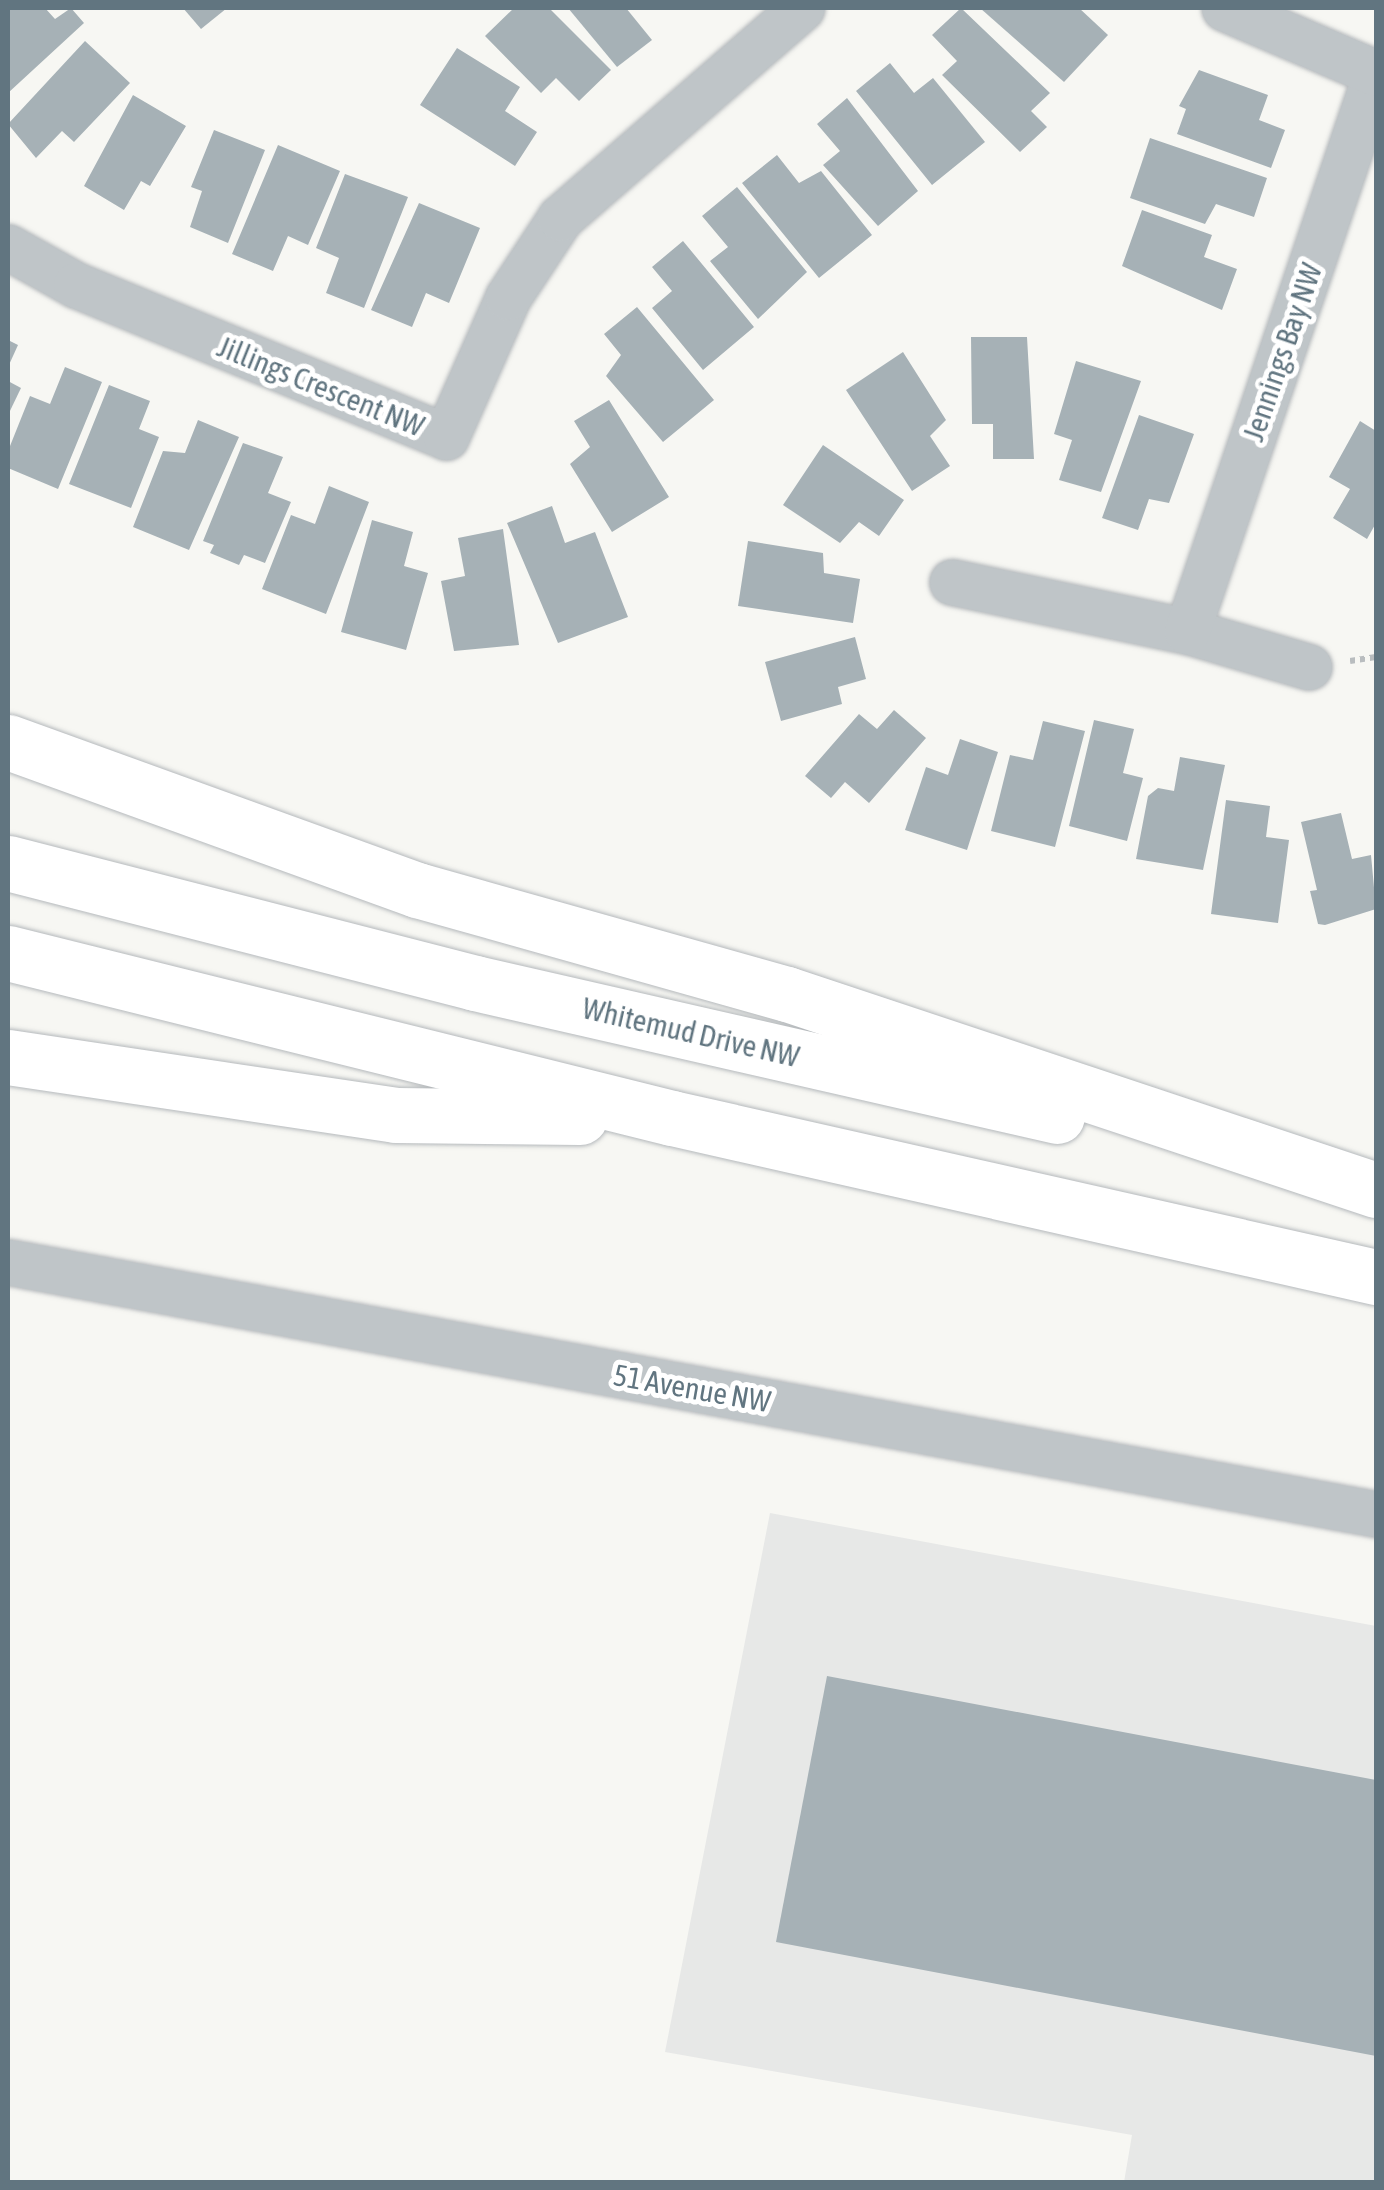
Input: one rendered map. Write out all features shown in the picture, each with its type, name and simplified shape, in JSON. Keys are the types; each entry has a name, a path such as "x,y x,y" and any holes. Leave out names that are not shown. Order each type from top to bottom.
{"highway":[{"path":"8,742 417,890 787,994 1376,1190"},
{"name":"Whitemud Drive NW","path":"8,863 475,983 1376,1190"},
{"path":"8,953 672,1118 1376,1277"},
{"path":"8,1057 395,1115 672,1118"}],"street":[{"name":"Jillings Crescent NW","path":"8,247 76,285 446,437 508,297 560,218 802,8"},
{"path":"1224,8 1376,73"},
{"name":"Jennings Bay NW","path":"1187,631 1376,73"},
{"path":"952,582 1187,631 1309,667"},
{"name":"51 Avenue NW","path":"8,1262 1376,1514"}],"shaded area":[{"path":"770,1513 1376,1626 1376,2182 1124,2182 1132,2135 665,2052"}],"building":[{"path":"45,8 55,19 71,8 84,23 8,93 8,9"},
{"path":"183,8 227,8 201,29"},
{"path":"514,8 549,8 611,70 579,101 556,78 541,93 485,36"},
{"path":"568,8 626,8 652,40 617,67"},
{"path":"961,8 1050,93 1031,111 1047,127 1020,152 942,75 957,61 932,35"},
{"path":"980,8 1079,8 1108,35 1064,82"},
{"path":"85,41 130,83 74,142 62,131 36,158 8,124"},
{"path":"457,48 520,87 505,111 537,132 515,166 420,105"},
{"path":"890,63 914,93 933,78 985,142 932,185 856,91"},
{"path":"1199,70 1268,95 1259,120 1285,130 1271,168 1177,134 1186,109 1179,106"},
{"path":"133,95 186,126 150,186 141,181 124,210 84,186"},
{"path":"847,98 918,191 878,226 823,165 840,151 817,124"},
{"path":"214,130 265,150 228,243 190,227 202,191 191,187"},
{"path":"1150,138 1267,178 1254,217 1216,204 1205,224 1130,198"},
{"path":"278,145 340,171 308,245 288,236 273,271 232,254"},
{"path":"777,155 799,183 821,171 872,235 819,278 742,183"},
{"path":"345,174 408,197 364,308 326,293 339,258 316,248"},
{"path":"737,187 807,272 758,319 710,261 728,247 702,216"},
{"path":"419,203 480,228 449,303 426,293 412,327 371,310"},
{"path":"1142,210 1212,235 1204,257 1237,269 1222,310 1122,266"},
{"path":"683,241 754,327 703,370 652,308 672,291 652,267"},
{"path":"637,307 714,400 663,442 606,376 621,355 604,334"},
{"path":"971,337 1027,337 1034,459 993,459 993,424 972,424"},
{"path":"8,340 18,345 8,367"},
{"path":"903,352 946,420 930,436 950,466 912,491 846,390"},
{"path":"1076,361 1141,381 1101,492 1059,480 1072,440 1054,434"},
{"path":"65,367 102,382 58,489 8,468 8,451 30,396 50,404"},
{"path":"8,381 21,388 8,415"},
{"path":"109,385 150,401 139,429 159,437 131,508 69,484"},
{"path":"609,400 669,497 612,532 570,464 590,447 574,421"},
{"path":"1139,415 1194,434 1169,503 1149,499 1138,530 1102,518"},
{"path":"198,420 239,437 189,550 133,527 163,451 185,453"},
{"path":"1360,421 1376,431 1376,523 1367,539 1333,518 1350,489 1329,477"},
{"path":"243,443 283,457 268,493 291,502 265,563 244,555 239,565 210,553 214,545 203,541"},
{"path":"823,445 904,500 879,536 859,522 840,543 783,505"},
{"path":"329,486 369,502 326,614 262,589 291,515 315,524"},
{"path":"552,506 565,543 595,532 628,617 558,643 507,523"},
{"path":"372,520 413,532 404,566 428,573 406,650 341,632"},
{"path":"503,529 519,645 454,651 441,581 465,576 458,538"},
{"path":"748,541 823,553 824,573 860,579 853,623 738,606"},
{"path":"855,637 866,679 838,687 842,704 781,721 765,662"},
{"path":"894,710 926,738 869,803 845,782 831,798 805,776 859,714 877,729"},
{"path":"1094,720 1134,729 1123,773 1143,778 1127,841 1069,826"},
{"path":"1043,721 1085,731 1055,847 991,831 1010,755 1033,760"},
{"path":"960,739 998,752 967,850 905,830 926,767 948,775"},
{"path":"1180,757 1225,765 1203,870 1136,859 1148,796 1158,788 1174,791"},
{"path":"1226,800 1270,806 1266,837 1289,840 1278,923 1211,914"},
{"path":"1341,813 1352,859 1371,855 1376,909 1318,924 1310,891 1317,890 1301,822"},
{"path":"827,1676 1376,1780 1376,2056 776,1942"}]}
